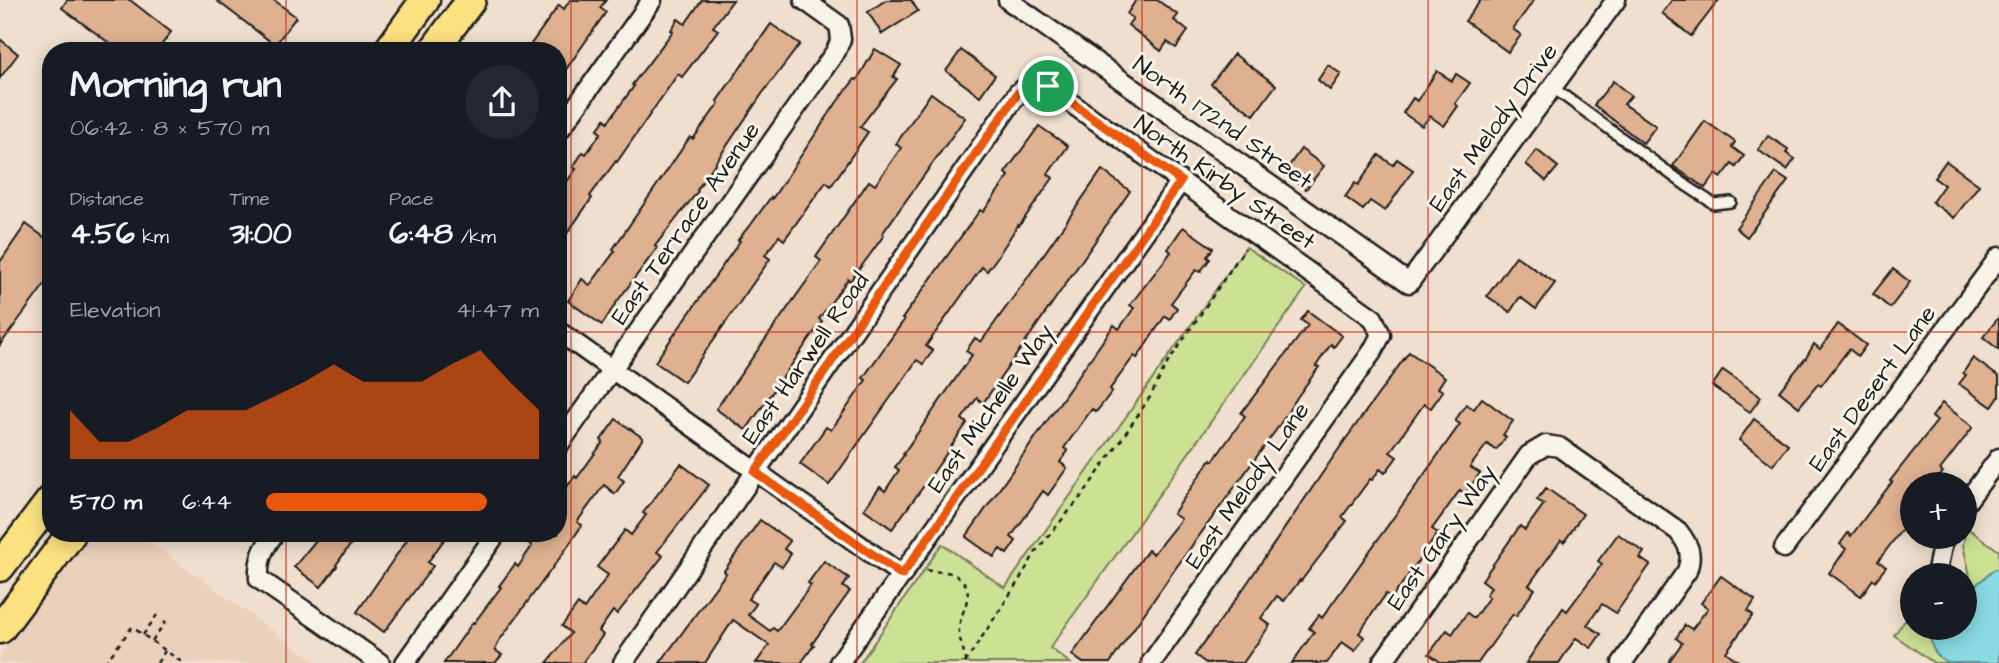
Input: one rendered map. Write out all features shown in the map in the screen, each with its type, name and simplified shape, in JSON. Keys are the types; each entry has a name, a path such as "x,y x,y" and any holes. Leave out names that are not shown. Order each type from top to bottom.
{"main road":[{"path":"395,42 425,0"},
{"path":"440,42 471,0"},
{"path":"0,568 42,512"},
{"path":"0,629 65,542"}],"street":[{"path":"567,119 652,0"},
{"name":"East Terrace Avenue","path":"567,433 836,51 841,39 839,25 803,0"},
{"name":"North 172nd Street","path":"1008,0 1409,283"},
{"name":"East Melody Drive","path":"1409,283 1616,0"},
{"name":"North Kirby Street","path":"1031,84 1048,86 1373,317 1381,335"},
{"name":"East Harwell Road","path":"623,663 1018,93 1031,84"},
{"name":"East Michelle Way","path":"839,663 1181,181"},
{"name":"East Desert Lane","path":"1784,548 1999,257"},
{"name":"East Melody Lane","path":"1152,663 1372,352 1381,335"},
{"path":"567,337 755,472 906,569"},
{"name":"East Gary Way","path":"1382,663 1529,455 1546,444 1559,447 1678,531 1687,542 1691,560 1687,571 1622,663"},
{"path":"1977,488 1999,458"},
{"path":"268,542 261,551 259,579 380,663"},
{"path":"405,663 490,542"}],"lane":[{"path":"1552,87 1714,204 1731,201"}],"path":[{"path":"966,662 1037,550 1084,493 1150,397 1167,364 1255,233"},
{"path":"906,569 950,572 963,582 969,597 959,626 966,662"},
{"path":"143,635 157,615"},
{"path":"152,641 166,621"},
{"path":"106,663 132,627 183,663"},
{"path":"157,663 165,651"}],"shaded area":[{"path":"84,542 149,542 318,663 0,663 0,653"}],"green space":[{"path":"1246,247 1306,288 1050,648 1070,663 860,663 942,544 1005,588"},
{"path":"1977,535 1999,551 1999,663 1934,663 1901,640 1977,640 1977,563 1967,563 1964,549 1977,549"},
{"path":"1900,627 1900,639 1894,635"}],"water":[{"path":"1995,569 1999,569 1999,663 1952,663 1941,659 1931,640 1977,640 1977,584"}],"building":[{"path":"67,0 130,0 171,32 164,42 108,42 62,8"},
{"path":"216,0 274,0 296,17 277,42 271,42"},
{"path":"570,0 606,0 600,8 606,12 567,68 567,42 532,42 559,5 564,9"},
{"path":"702,0 733,0 713,27 718,30 682,77 678,74 590,196 592,198 567,233 567,182 576,169 573,167 601,133 597,130 605,119 608,122 673,31 671,30 678,19 685,24"},
{"path":"886,0 911,0 918,11 882,34 868,12"},
{"path":"1136,0 1157,0 1178,15 1174,20 1188,31 1176,48 1167,42 1161,51 1128,25 1133,18 1127,14"},
{"path":"1481,0 1534,0 1513,29 1521,35 1508,52 1465,21"},
{"path":"1672,0 1719,0 1691,36 1662,13"},
{"path":"771,24 800,44 762,94 698,191 655,246 657,248 602,325 568,301 582,279 590,285 615,251 613,249 690,137 693,139 719,103 717,101"},
{"path":"0,39 18,54 0,78"},
{"path":"875,49 901,65 893,77 897,79 860,127 868,132 831,186 826,182 784,240 779,236 765,255 770,259 684,382 655,362 740,241 738,240 771,197 772,199 837,102 855,79 857,80"},
{"path":"961,50 995,75 980,96 946,71"},
{"path":"1234,54 1276,85 1254,115 1211,84"},
{"path":"1328,65 1341,74 1330,90 1318,80"},
{"path":"1437,71 1452,81 1456,74 1470,83 1444,126 1430,116 1422,126 1403,113 1413,98 1417,101"},
{"path":"1613,81 1631,96 1624,104 1656,126 1643,143 1594,105"},
{"path":"931,93 965,118 869,256 850,281 848,279 819,319 822,321 746,430 716,409 821,261 816,257 869,181 875,185 901,148 896,144"},
{"path":"1705,121 1735,142 1732,147 1744,156 1736,167 1732,164 1721,178 1716,174 1705,188 1673,166"},
{"path":"1039,126 1068,146 1048,174 1053,178 987,271 982,267 926,346 933,351 923,364 917,360 829,485 800,464 826,427 831,430 846,409 866,380 863,378 904,320 902,319 980,210 983,212 1009,176 1005,173"},
{"path":"1768,136 1788,149 1786,153 1795,159 1787,170 1758,150"},
{"path":"1301,149 1324,166 1306,189 1284,173"},
{"path":"1537,150 1558,167 1546,181 1526,164"},
{"path":"1379,155 1393,165 1397,159 1413,170 1385,211 1370,201 1363,210 1345,197 1355,183 1358,185"},
{"path":"1946,161 1979,185 1954,218 1932,202 1944,185 1934,178"},
{"path":"1102,170 1130,191 983,403 977,398 962,419 967,423 892,529 864,509 880,487 885,491 899,470 895,467 903,454 972,355 966,351 975,338 981,342"},
{"path":"1776,173 1788,181 1747,237 1736,228"},
{"path":"26,224 42,236 42,288 0,345 0,262"},
{"path":"1183,227 1213,248 1207,257 1210,259 1200,272 1196,270 1171,303 1177,308 1170,319 1165,316 1137,358 1134,356 1110,389 1112,391 1104,402 1096,412 1092,409 1064,448 1068,451 1060,462 1067,468 1048,495 1043,491 1011,537 1016,541 1007,554 1000,549 994,557 966,537 1114,325 1119,329 1134,308 1130,305 1171,252 1168,249"},
{"path":"1516,256 1555,283 1536,309 1520,297 1510,312 1487,296"},
{"path":"1893,269 1910,282 1890,308 1873,294"},
{"path":"1308,311 1342,336 1334,347 1331,344 1316,366 1319,367 1279,426 1110,663 1083,663 1072,655 1148,550 1153,554 1181,519 1173,514 1245,416 1241,413 1308,325 1301,320"},
{"path":"1999,317 1999,350 1983,337"},
{"path":"1838,324 1866,345 1858,356 1849,349 1821,386 1818,384 1799,407 1779,391 1814,344 1820,349"},
{"path":"1409,352 1445,377 1438,388 1443,391 1431,408 1424,404 1390,452 1397,457 1385,473 1380,469 1372,480 1370,479 1342,517 1347,521 1301,581 1284,601 1277,596 1261,618 1270,625 1243,663 1206,663 1195,655"},
{"path":"1973,358 1999,377 1999,397 1992,407 1959,384"},
{"path":"1723,370 1761,397 1750,412 1712,386"},
{"path":"1482,398 1513,421 1503,435 1506,437 1496,450 1487,444 1470,467 1480,473 1465,494 1460,490 1432,529 1438,533 1392,598 1386,594 1359,633 1364,637 1355,651 1342,642 1327,663 1292,663 1314,632 1309,628 1319,615 1322,618 1460,424 1455,421 1466,404 1474,409"},
{"path":"1942,403 1973,427 1940,470 1943,472 1900,472 1900,532 1878,561 1886,567 1861,596 1829,573 1846,549 1840,544 1848,533 1851,536 1937,421 1932,417"},
{"path":"616,419 643,438 618,476 624,481 615,494 604,485 577,522 582,525 564,552 499,641 495,650 502,655 495,663 444,663 515,564 518,567 532,546 529,542 567,542 567,487 575,476 577,478 603,442 601,440"},
{"path":"1754,419 1788,444 1773,465 1739,440"},
{"path":"681,464 709,485 657,552 663,556 617,614 613,611 599,631 603,635 582,663 547,663 571,633 562,626 578,604 584,609 608,575 597,567 625,530 631,535 646,515 643,513"},
{"path":"1546,488 1583,514 1529,585 1535,589 1516,616 1513,614 1478,663 1442,663 1429,654 1447,630 1452,634 1467,613 1474,618 1489,597 1486,595 1491,587 1482,580 1520,526 1525,530 1544,504 1537,500"},
{"path":"760,520 790,541 784,549 791,554 782,567 774,562 748,599 756,604 748,615 770,631 773,628 777,631 811,585 808,583 824,561 849,578 843,587 850,591 812,644 814,645 801,663 756,663 769,645 733,620 705,663 660,663 726,573 724,571"},
{"path":"1618,534 1644,552 1640,558 1650,565 1616,613 1602,604 1587,625 1601,634 1591,648 1576,638 1559,663 1526,663 1563,608 1567,611 1602,564 1598,561"},
{"path":"314,542 352,542 321,587 294,567"},
{"path":"405,542 442,542 428,562 433,566 384,632 357,612"},
{"path":"1721,576 1755,600 1748,611 1753,615 1726,652 1741,663 1668,663 1682,643 1676,638 1685,625 1692,629 1708,608 1701,603"}],"route":[{"path":"1031,84 1048,86 1181,181 902,575 755,472 1018,93 1031,84"}]}
